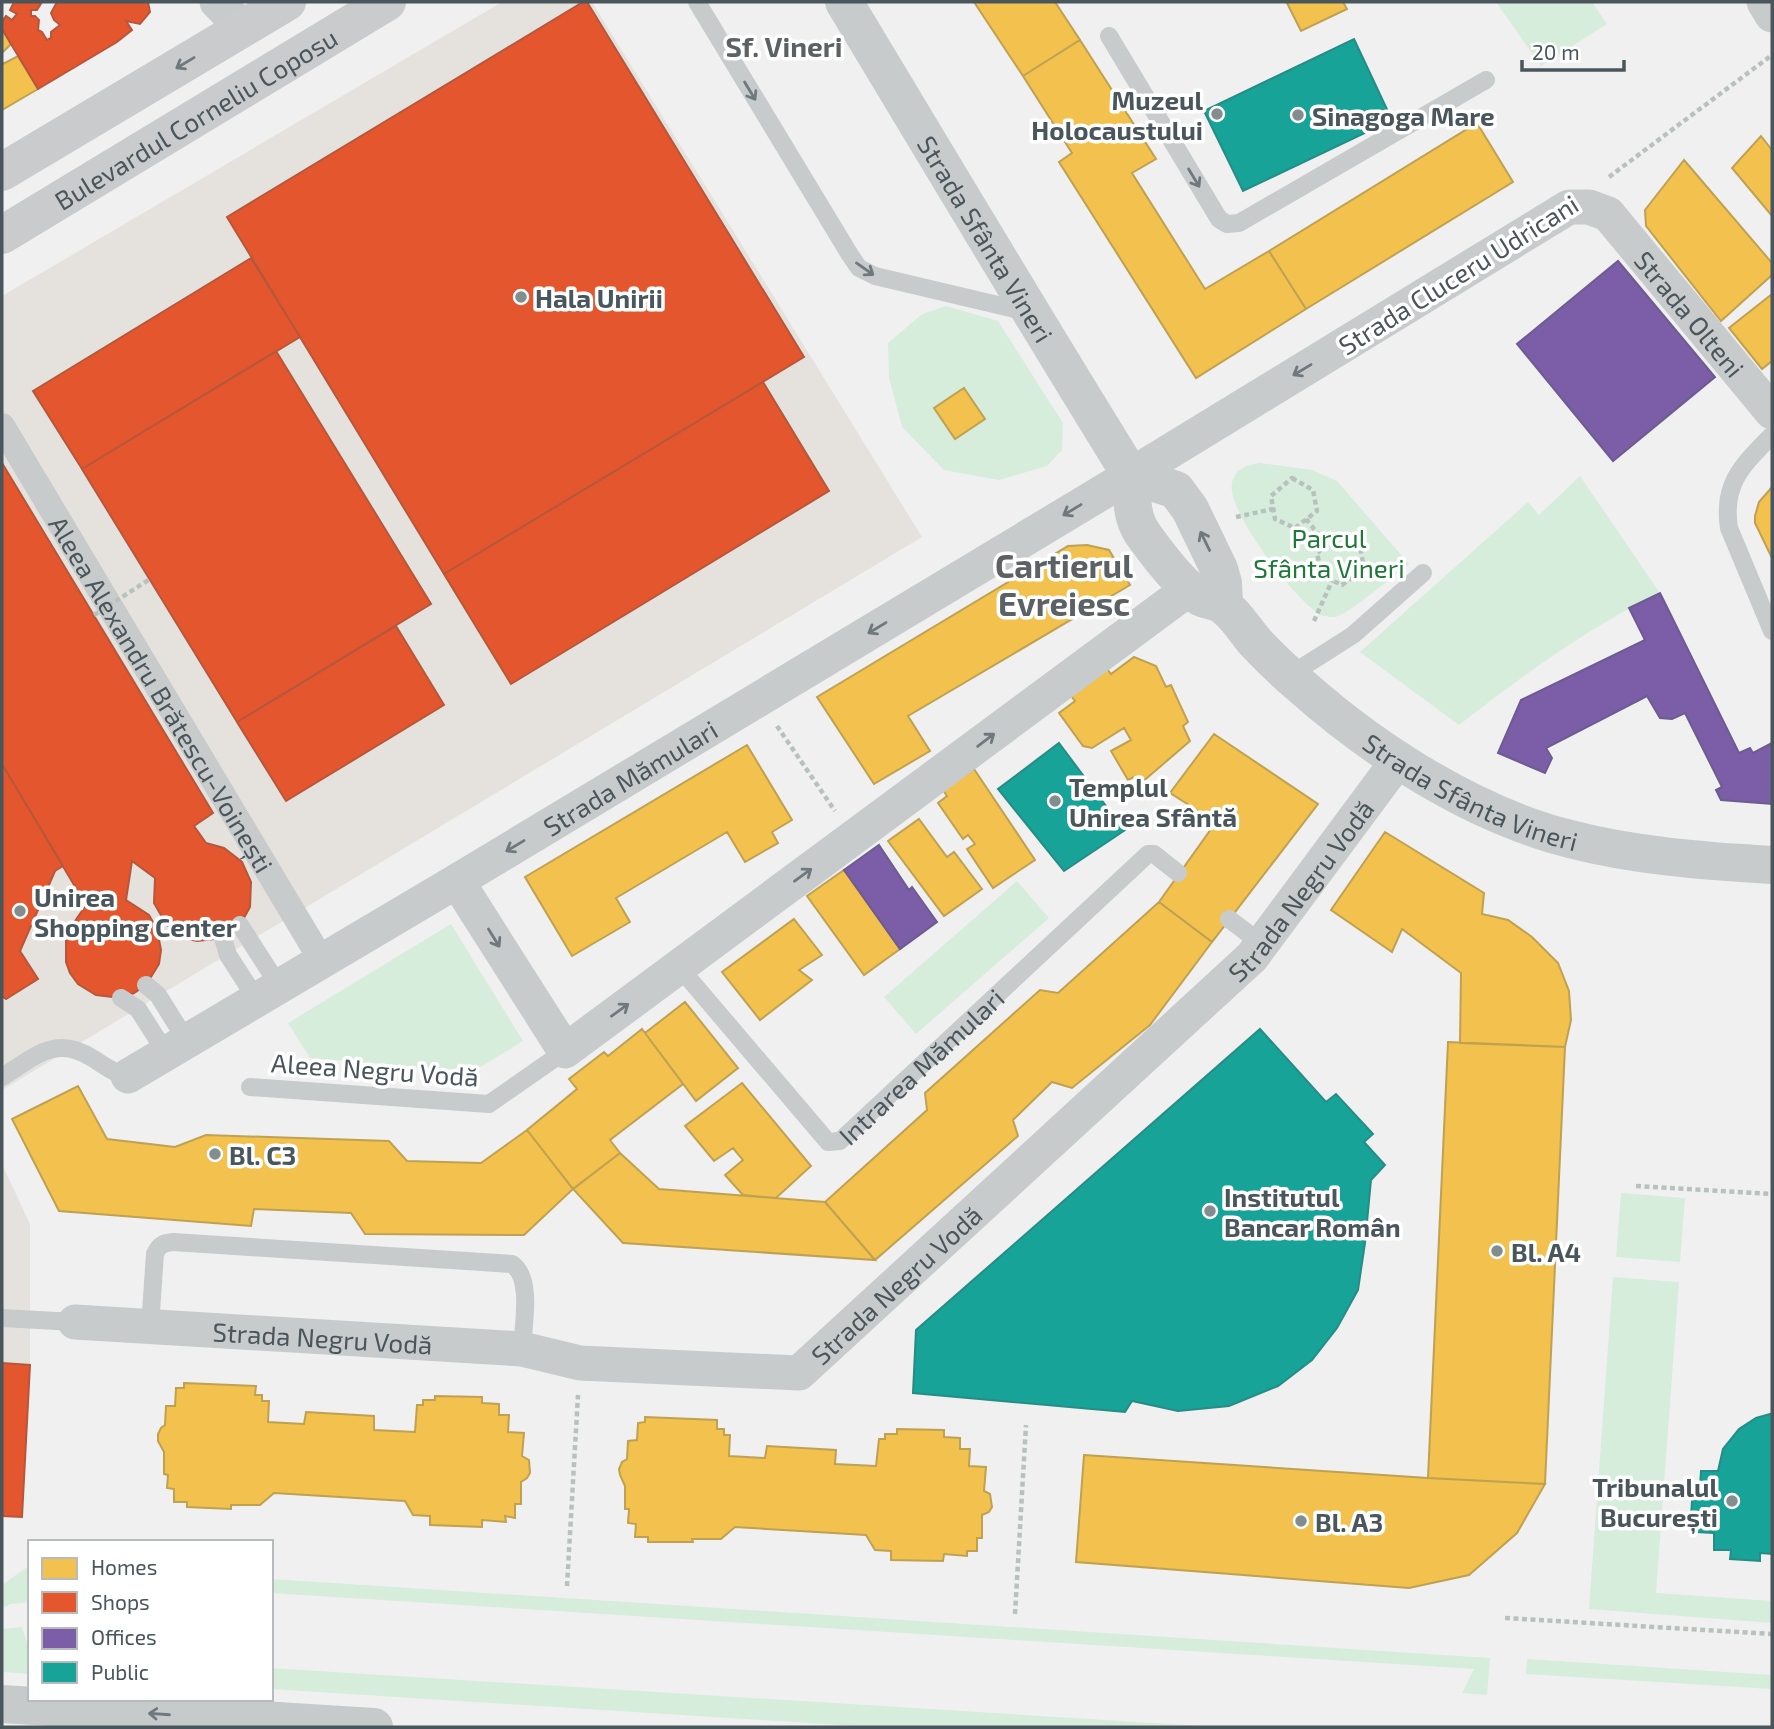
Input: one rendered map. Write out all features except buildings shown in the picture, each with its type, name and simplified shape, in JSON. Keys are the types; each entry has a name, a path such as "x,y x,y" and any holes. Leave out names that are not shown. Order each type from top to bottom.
{"main road":[{"name":"Bulevardul Corneliu Coposu","path":"2,172 287,2"},
{"name":"Bulevardul Corneliu Coposu","path":"2,235 387,2"},
{"path":"2,1704 374,1727"}],"street":[{"path":"217,2 243,28"},
{"name":"Strada Sfânta Vineri","path":"844,2 1131,475 1133,517 1142,533 1189,589 1202,598 1224,605 1258,645 1348,723 1399,759 1457,794 1500,815 1571,840 1659,854 1772,864"},
{"path":"1764,2 1772,15"},
{"name":"Strada Olteni","path":"1569,207 1589,207 1608,214 1772,412"},
{"name":"Strada Cluceru Udricani","path":"1131,475 1569,207"},
{"name":"Aleea Alexandru Brătescu-Voinești","path":"2,426 323,961"},
{"path":"1131,475 1176,490 1219,569 1224,605"},
{"name":"Strada Mămulari","path":"128,1076 1131,475"},
{"path":"457,881 565,1051 1189,589"},
{"name":"Strada Negru Vodă","path":"75,1322 522,1349 580,1363 799,1373 1242,966 1262,944 1399,759"}],"lane":[{"path":"697,2 859,268 875,276 1031,313"},
{"path":"1109,36 1219,219 1227,224 1239,223 1486,80"},
{"path":"1772,435 1742,465 1736,475 1728,496 1726,512 1729,528 1772,631"},
{"path":"1290,675 1353,635 1423,573"},
{"name":"Intrarea Mămulari","path":"679,967 828,1142 834,1143 840,1141 1148,854 1154,854 1178,873"},
{"path":"1229,919 1262,944"},
{"path":"240,925 268,993"},
{"path":"223,937 228,955 268,993"},
{"path":"146,985 158,995 176,1047"},
{"path":"121,998 138,1009 176,1047"},
{"path":"2,1077 50,1048 65,1046 81,1051 119,1075 128,1076"},
{"name":"Aleea Negru Vodă","path":"250,1087 489,1104 565,1051"},
{"path":"150,1326 155,1255 164,1243 173,1242 512,1264 518,1268 525,1285 522,1349"},
{"path":"2,1318 75,1322"}],"path":[{"name":"Strada Cluceru Udricani","path":"1569,207 1772,55"},
{"path":"1292,478 1313,490 1317,511 1295,528 1275,519 1273,509 1270,496 1292,478"},
{"path":"1236,517 1273,509"},
{"path":"1306,519 1326,545"},
{"path":"1339,536 1360,547 1364,568 1342,585 1332,581 1322,576 1317,552 1339,536"},
{"path":"94,615 150,579"},
{"path":"1314,621 1332,581"},
{"path":"759,699 853,838"},
{"path":"1636,1186 1772,1194"},
{"path":"566,1586 580,1363"},
{"path":"1015,1614 1027,1425"},
{"path":"1505,1618 1772,1634"}],"shaded area":[{"path":"502,2 592,2 922,537 2,1090 2,296"},
{"path":"2,1164 30,1224 30,1365 22,1517 2,1516"}],"green space":[{"path":"1496,2 1592,2 1607,24 1541,66"},
{"path":"946,306 998,321 1063,423 1062,450 1047,466 999,480 944,470 902,427 889,378 888,343 922,314"},
{"name":"Parcul Sfânta Vineri","path":"1260,463 1312,470 1337,481 1409,564 1341,615 1331,617 1319,614 1279,574 1251,533 1233,496 1232,483 1236,474 1242,468"},
{"path":"1580,476 1660,593 1556,654 1459,725 1360,652 1528,502 1539,515"},
{"path":"1017,881 1049,918 916,1034 884,997"},
{"path":"451,924 523,1041 474,1071 310,1058 288,1023"},
{"path":"1621,1193 1685,1198 1680,1262 1616,1257"},
{"path":"1613,1277 1679,1282 1656,1593 1772,1601 1772,1623 1589,1609"},
{"path":"28,1566 28,1602 2,1608 2,1585"},
{"path":"273,1579 1490,1658 1487,1695 1462,1693 1474,1669 273,1593"},
{"path":"22,1627 28,1646 28,1674 2,1672 3,1629"},
{"path":"1527,1659 1772,1675 1772,1689 1526,1674"},
{"path":"273,1668 1217,1727 871,1727 273,1689"}],"place":[{"name":"Muzeul Holocaustului","path":"1217,114"},
{"name":"Sinagoga Mare","path":"1298,115"},
{"name":"Hala Unirii","path":"521,297"},
{"name":"Templul Unirea Sfântă","path":"1055,801"},
{"name":"Unirea Shopping Center","path":"20,911"},
{"name":"Bl. C3","path":"215,1154"},
{"name":"Institutul Bancar Român","path":"1210,1211"},
{"name":"Bl. A4","path":"1497,1251"},
{"name":"Tribunalul București","path":"1732,1501"},
{"name":"Bl. A3","path":"1301,1521"}],"district":[{"name":"Sf. Vineri","path":"784,46"},
{"name":"Cartierul Evreiesc","path":"1064,584"}]}
